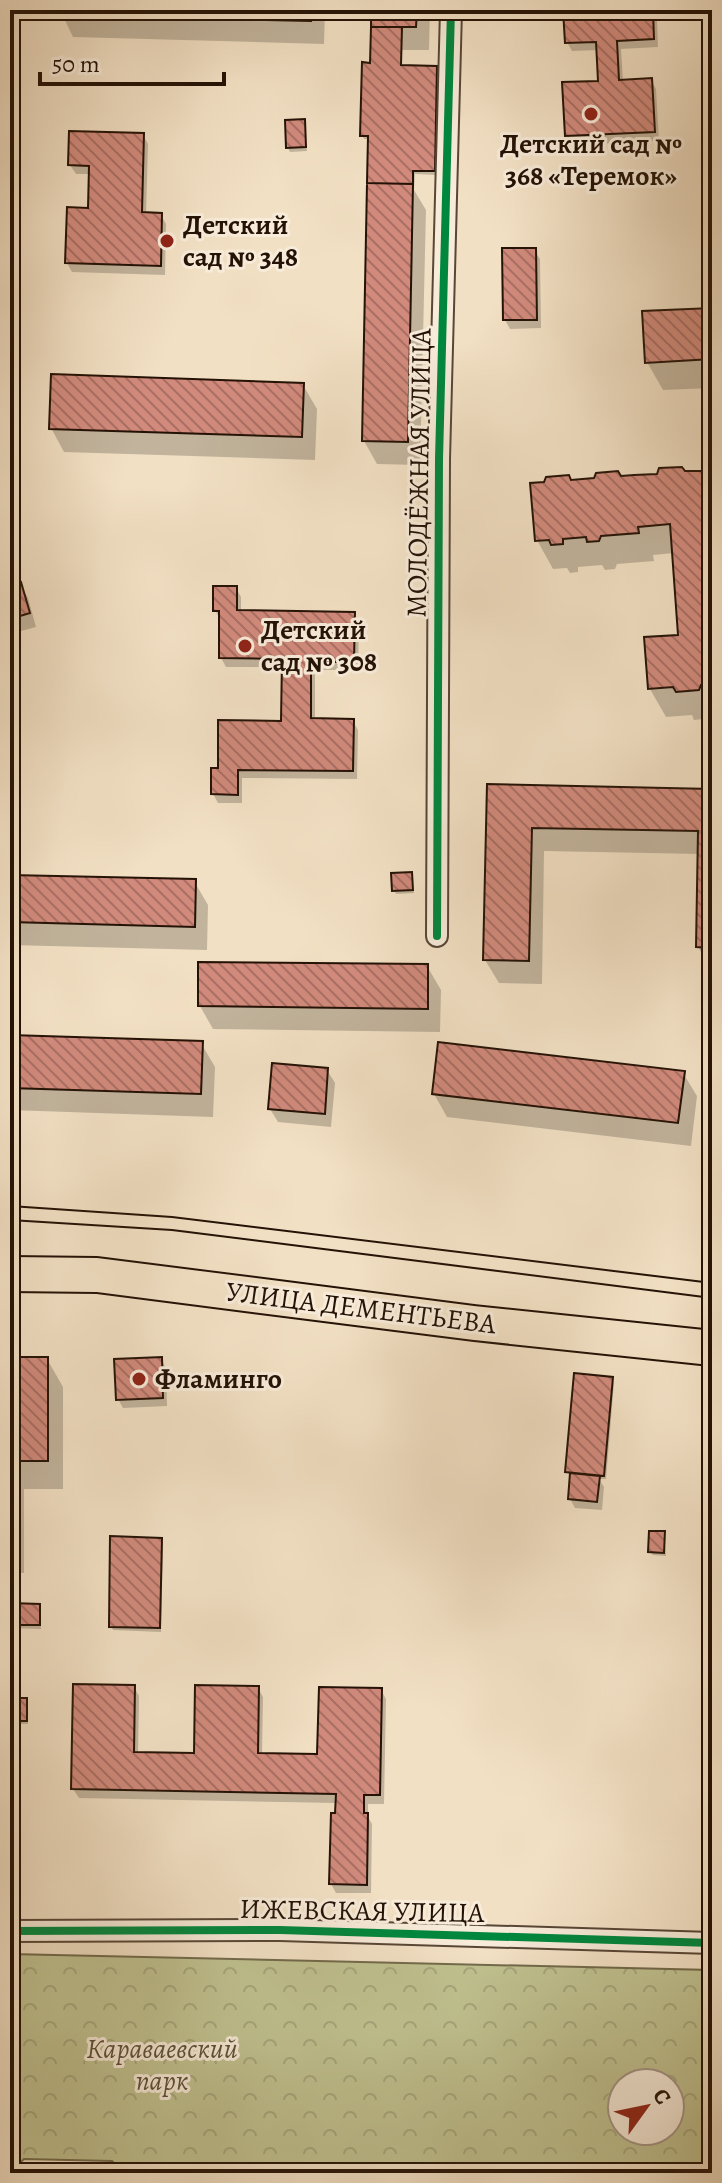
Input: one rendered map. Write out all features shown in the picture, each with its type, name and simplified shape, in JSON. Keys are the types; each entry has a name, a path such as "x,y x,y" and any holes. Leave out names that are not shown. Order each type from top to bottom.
{"main road":[{"name":"УЛИЦА ДЕМЕНТЬЕВА","path":"10,1274 97,1275 474,1323 712,1348"}],"street":[{"name":"МОЛОДЁЖНАЯ УЛИЦА","path":"437,936 439,459 451,10"},
{"name":"ИЖЕВСКАЯ УЛИЦА","path":"10,1931 280,1930 712,1943"}],"green space":[{"name":"Караваевский парк","path":"10,1954 712,1970 712,2173 124,2173 112,2161 24,2159 10,2172"}],"building":[{"path":"58,10 312,10 311,21 58,15"},
{"path":"371,10 417,10 416,27 371,27"},
{"path":"563,10 679,10 653,11 654,39 617,41 619,80 652,78 655,132 565,136 562,82 598,81 596,42 565,43"},
{"path":"371,27 402,27 401,65 437,66 435,171 413,171 413,184 367,183 368,136 360,136 362,62 370,63"},
{"path":"305,119 306,147 286,148 285,120"},
{"path":"69,131 144,133 142,212 162,213 161,266 65,263 67,207 88,208 89,166 68,165"},
{"path":"367,183 413,184 408,442 362,441"},
{"path":"502,248 536,248 537,320 503,320"},
{"path":"712,308 712,359 645,363 642,311"},
{"path":"51,374 304,383 302,437 49,429"},
{"path":"682,467 685,471 712,471 712,684 701,685 699,690 676,692 673,687 648,689 644,637 678,635 670,524 638,527 639,533 601,536 599,541 587,542 586,537 563,539 563,544 551,545 549,540 535,541 530,483 544,482 546,477 569,475 571,480 618,471 621,476 657,474 659,468"},
{"path":"21,582 30,613 10,619 10,585"},
{"path":"213,586 237,586 237,610 355,612 354,662 311,662 311,718 354,719 353,771 238,770 238,795 211,794 211,768 218,768 218,720 281,721 282,659 219,658 219,611 213,611"},
{"path":"487,784 712,789 712,948 696,947 698,831 532,828 529,961 483,960"},
{"path":"412,872 413,890 392,891 391,873"},
{"path":"10,875 196,879 195,927 10,922"},
{"path":"198,962 428,964 428,1009 198,1006"},
{"path":"10,1035 203,1041 201,1094 10,1088"},
{"path":"438,1042 685,1071 678,1123 432,1094"},
{"path":"272,1063 328,1068 325,1114 268,1109"},
{"path":"10,1357 48,1357 48,1461 10,1461"},
{"name":"Фламинго","path":"162,1357 163,1398 116,1400 114,1359"},
{"path":"574,1373 613,1377 604,1476 565,1472"},
{"path":"570,1473 600,1476 597,1502 568,1499"},
{"path":"649,1531 665,1531 664,1553 648,1552"},
{"path":"110,1536 162,1538 160,1628 109,1627"},
{"path":"10,1603 40,1604 40,1625 10,1625"},
{"path":"73,1684 135,1685 134,1752 194,1753 195,1685 259,1686 258,1753 317,1754 319,1687 382,1688 380,1795 364,1795 364,1813 368,1813 367,1885 329,1884 331,1813 335,1813 336,1794 71,1789"},
{"path":"10,1698 27,1698 27,1721 10,1721"}],"tram line":[{"path":"10,1206 172,1217 712,1283"},
{"path":"10,1220 172,1230 712,1298"}],"cycle path":[{"path":"437,936 439,459 451,10"},
{"path":"10,1931 280,1930 712,1943"}],"place":[{"name":"Детский сад № 368 «Теремок»","path":"591,114"},
{"name":"Детский сад № 348","path":"167,241"},
{"name":"Детский сад № 308","path":"245,646"},
{"name":"Фламинго","path":"139,1379"}]}
